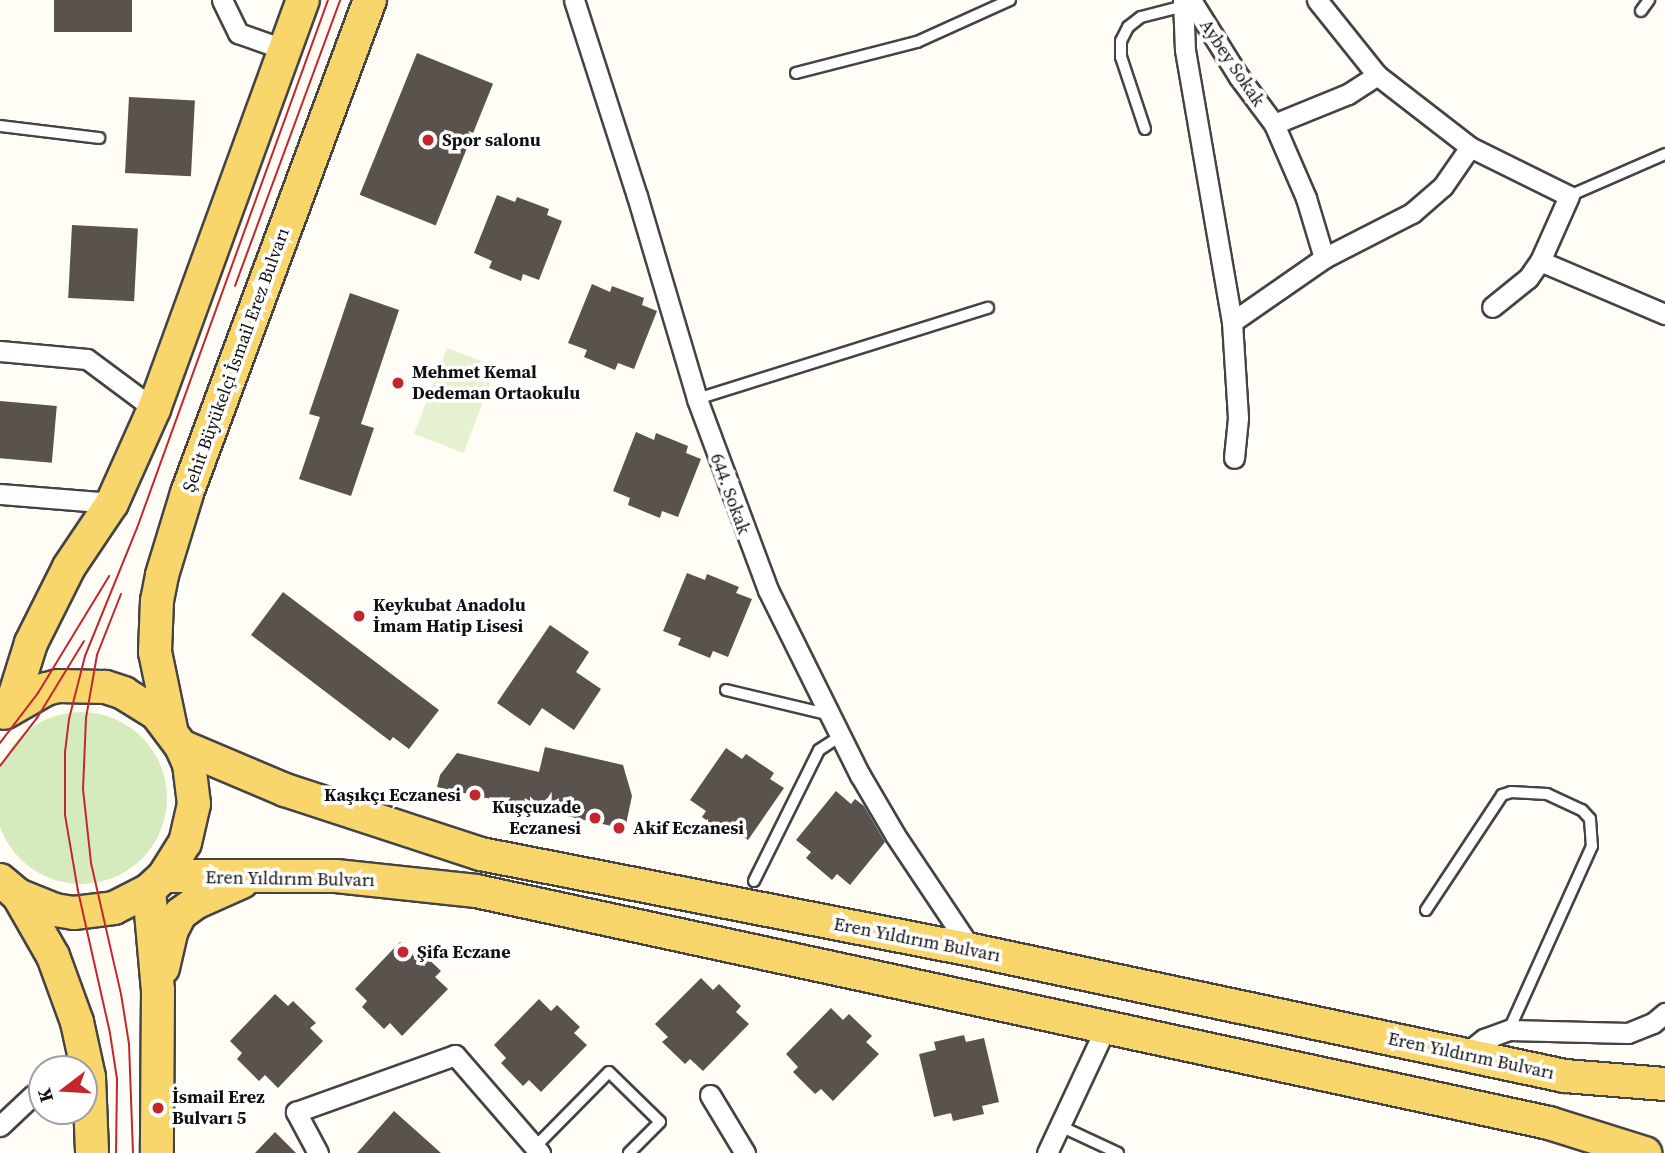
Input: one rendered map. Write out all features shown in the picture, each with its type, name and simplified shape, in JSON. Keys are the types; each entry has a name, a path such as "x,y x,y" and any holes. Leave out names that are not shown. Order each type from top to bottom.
{"main road":[{"path":"5,712 32,643 64,578 112,503 154,409 303,0"},
{"name":"Şehit Büyükelçi İsmail Erez Bulvarı","path":"156,883 185,843 194,804 189,765 176,738 155,653 157,601 162,575 195,471 370,0"},
{"path":"5,712 58,686 105,687 141,702 176,738"},
{"name":"Eren Yıldırım Bulvarı","path":"176,738 285,790 481,854 972,950 1565,1076 1665,1084"},
{"name":"Eren Yıldırım Bulvarı","path":"156,883 255,877 336,876 477,891 1107,1025 1549,1123 1646,1153"},
{"path":"158,990 171,932 180,914 195,903 255,877"},
{"path":"5,885 45,907 74,913 114,908 156,883 157,1153"},
{"path":"5,885 53,956 77,1022 89,1077 92,1153"}],"street":[{"path":"222,0 238,33 286,50"},
{"name":"644. Sokak","path":"574,0 641,208 697,399 762,578 839,737 895,835 972,950"},
{"path":"1317,0 1377,75 1470,147 1569,196 1540,261 1516,290 1492,307"},
{"path":"1186,2 1185,50 1233,322 1238,418 1234,458"},
{"name":"Aybey Sokak","path":"1186,2 1274,124 1306,198 1324,258"},
{"path":"1274,124 1348,94 1377,75"},
{"path":"1233,322 1324,258 1419,208 1443,186 1470,147"},
{"path":"1540,261 1665,314"},
{"path":"0,351 87,359 154,409"},
{"path":"0,494 112,503"},
{"path":"1464,1055 1484,1039 1509,1030 1628,1033 1653,1023 1665,1013"},
{"path":"1047,1153 1107,1025"},
{"path":"318,1153 296,1112 455,1055 538,1150"},
{"path":"710,1095 745,1153"},
{"path":"0,1126 28,1100"}],"lane":[{"path":"796,73 917,42 1010,0"},
{"path":"1641,11 1649,0"},
{"path":"1144,129 1121,57 1121,41 1128,27 1141,17 1186,2"},
{"path":"0,126 99,138"},
{"path":"1569,196 1665,153"},
{"path":"697,399 988,308"},
{"path":"726,690 827,714"},
{"path":"754,881 819,750 839,737"},
{"path":"1426,910 1502,795 1511,792 1547,794 1582,810 1590,819 1592,846 1509,1030"},
{"path":"538,1150 609,1072 660,1122 629,1153"},
{"path":"1060,1126 1118,1153"}],"green space":[{"path":"447,348 496,367 464,453 414,434"},
{"path":"81,712 114,719 142,737 160,765 167,798 160,831 142,859 114,877 81,884 48,877 20,859 2,831 -5,798 2,765 20,737 48,719"}],"building":[{"path":"54,0 132,0 132,32 54,32"},
{"name":"Spor salonu","path":"417,53 493,84 436,226 360,195"},
{"path":"129,97 195,100 191,176 125,173"},
{"path":"497,195 515,202 517,197 549,209 547,215 562,221 539,280 523,274 521,281 489,268 492,261 474,253"},
{"path":"72,225 138,228 134,301 68,298"},
{"path":"592,284 610,292 612,286 644,298 642,305 657,311 634,369 618,363 615,370 584,357 587,350 568,343"},
{"path":"350,293 399,310 361,424 374,428 351,496 299,479 320,417 309,414"},
{"path":"0,401 57,406 52,463 0,458"},
{"path":"636,432 654,440 656,433 688,446 686,453 701,459 678,517 662,511 660,518 628,505 630,498 613,491"},
{"path":"687,573 705,580 707,574 739,587 736,593 752,599 728,657 713,651 710,658 678,645 681,638 663,631"},
{"path":"283,592 439,710 409,749 393,737 390,741 251,635"},
{"path":"550,625 589,652 576,672 601,689 574,730 542,708 530,726 497,703"},
{"path":"545,747 623,765 632,796 625,829 437,787 440,775 457,753 539,772"},
{"path":"726,748 742,759 746,754 774,773 770,779 784,788 748,840 735,830 730,837 702,817 706,811 690,800"},
{"path":"836,791 851,804 855,799 864,806 885,842 850,885 837,874 832,880 806,858 811,852 796,840"},
{"path":"400,942 413,955 418,949 441,971 435,977 448,989 402,1036 390,1023 384,1029 362,1007 367,1001 355,989"},
{"path":"701,978 713,990 719,984 741,1006 736,1012 749,1024 703,1071 690,1059 685,1064 662,1042 668,1037 655,1024"},
{"path":"275,994 288,1006 293,1001 316,1023 310,1028 323,1041 278,1088 265,1075 259,1081 237,1059 242,1053 230,1041"},
{"path":"539,999 551,1011 557,1005 580,1027 574,1033 587,1045 541,1092 529,1080 523,1086 501,1063 506,1058 494,1045"},
{"path":"831,1008 843,1020 849,1014 872,1036 866,1042 879,1054 833,1101 821,1089 815,1094 793,1072 798,1067 786,1054"},
{"path":"964,1035 966,1042 984,1038 999,1102 982,1106 984,1114 953,1121 951,1113 934,1117 919,1054 936,1050 934,1042"},
{"path":"394,1111 441,1153 357,1153"},
{"path":"275,1132 296,1153 255,1153"}],"tram line":[{"path":"116,1153 117,1079 65,815 65,752 69,719 85,656 137,528 328,0"},
{"path":"235,286 340,0"},
{"path":"0,743 38,693 109,576"},
{"path":"121,594 97,655 86,718 83,789 91,863 121,994 129,1044 133,1153"},
{"path":"0,766 37,718 84,641"}],"place":[{"name":"Spor salonu","path":"428,140"},
{"name":"Mehmet Kemal Dedeman Ortaokulu","path":"398,383"},
{"name":"Keykubat Anadolu İmam Hatip Lisesi","path":"359,616"},
{"name":"Kaşıkçı Eczanesi","path":"475,795"},
{"name":"Kuşçuzade Eczanesi","path":"595,818"},
{"name":"Akif Eczanesi","path":"619,828"},
{"name":"Şifa Eczane","path":"403,952"},
{"name":"İsmail Erez Bulvarı 5","path":"158,1108"}]}
